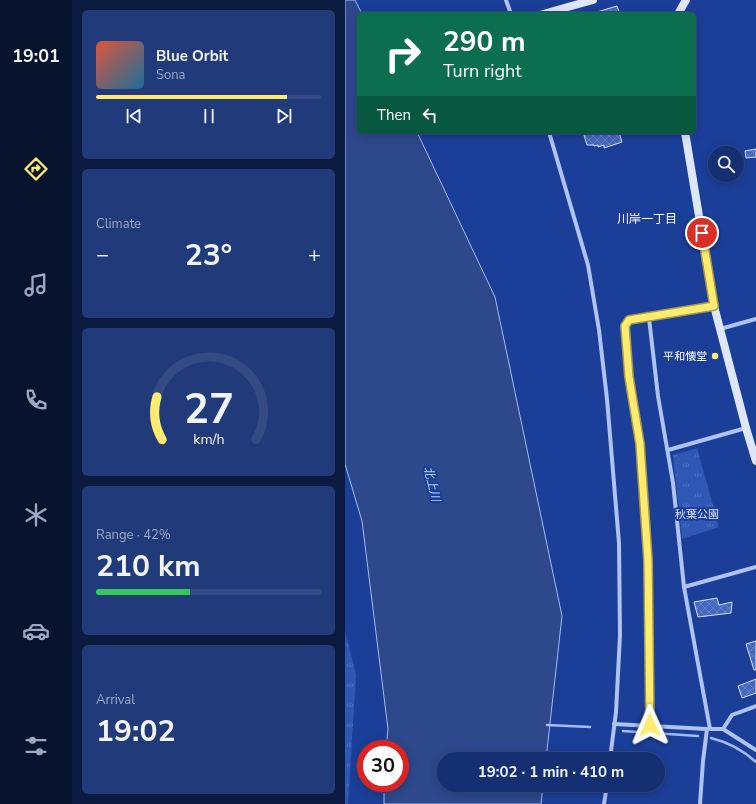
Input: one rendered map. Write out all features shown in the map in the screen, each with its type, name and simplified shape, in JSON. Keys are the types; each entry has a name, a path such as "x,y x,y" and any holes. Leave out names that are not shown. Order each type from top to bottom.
{"street":[{"path":"506,0 510,12"},
{"path":"550,12 593,0"},
{"path":"679,12 686,0"},
{"path":"550,134 588,265 599,330 607,399 619,543 620,644 615,724 611,752"},
{"path":"685,134 714,306 756,461"},
{"path":"650,725 648,560 640,444 629,377 625,326 629,320 649,318 714,306"},
{"path":"649,318 658,396 673,483 683,587 709,729 723,730 756,750"},
{"path":"720,329 756,319"},
{"path":"667,450 746,428"},
{"path":"683,587 756,567"},
{"path":"723,730 732,715 756,706"},
{"path":"615,724 707,729 700,804"},
{"path":"604,804 606,792"}],"green space":[{"name":"秋葉公園","path":"697,448 719,527 682,539 673,455"},
{"path":"345,630 356,675 348,804 345,804"}],"water":[{"name":"北上川","path":"345,0 355,0 361,12 357,12 357,134 418,134 495,297 562,616 547,752 437,752 437,792 542,792 541,804 384,804 384,792 409,792 409,740 387,740 388,729 362,521 345,464"}],"building":[{"path":"617,6 619,12 597,12"},
{"path":"584,134 620,134 622,142 604,148 604,145 598,147 598,145 587,145"},
{"path":"756,149 756,157 746,158 745,151"},
{"path":"717,598 719,605 732,602 731,613 698,617 694,602"},
{"path":"756,641 756,670 754,670 746,644"},
{"path":"756,679 756,693 742,698 738,686"}],"waterway":[{"path":"547,725 590,727"},
{"path":"623,731 698,736"},
{"path":"711,738 735,747 756,762"}],"place":[{"name":"平和懐堂","path":"715,356"}],"district":[{"name":"川岸一丁目","path":"647,219"}],"route":[{"path":"650,725 648,560 640,444 629,377 625,326 629,320 649,318 714,306 702,233"}]}
